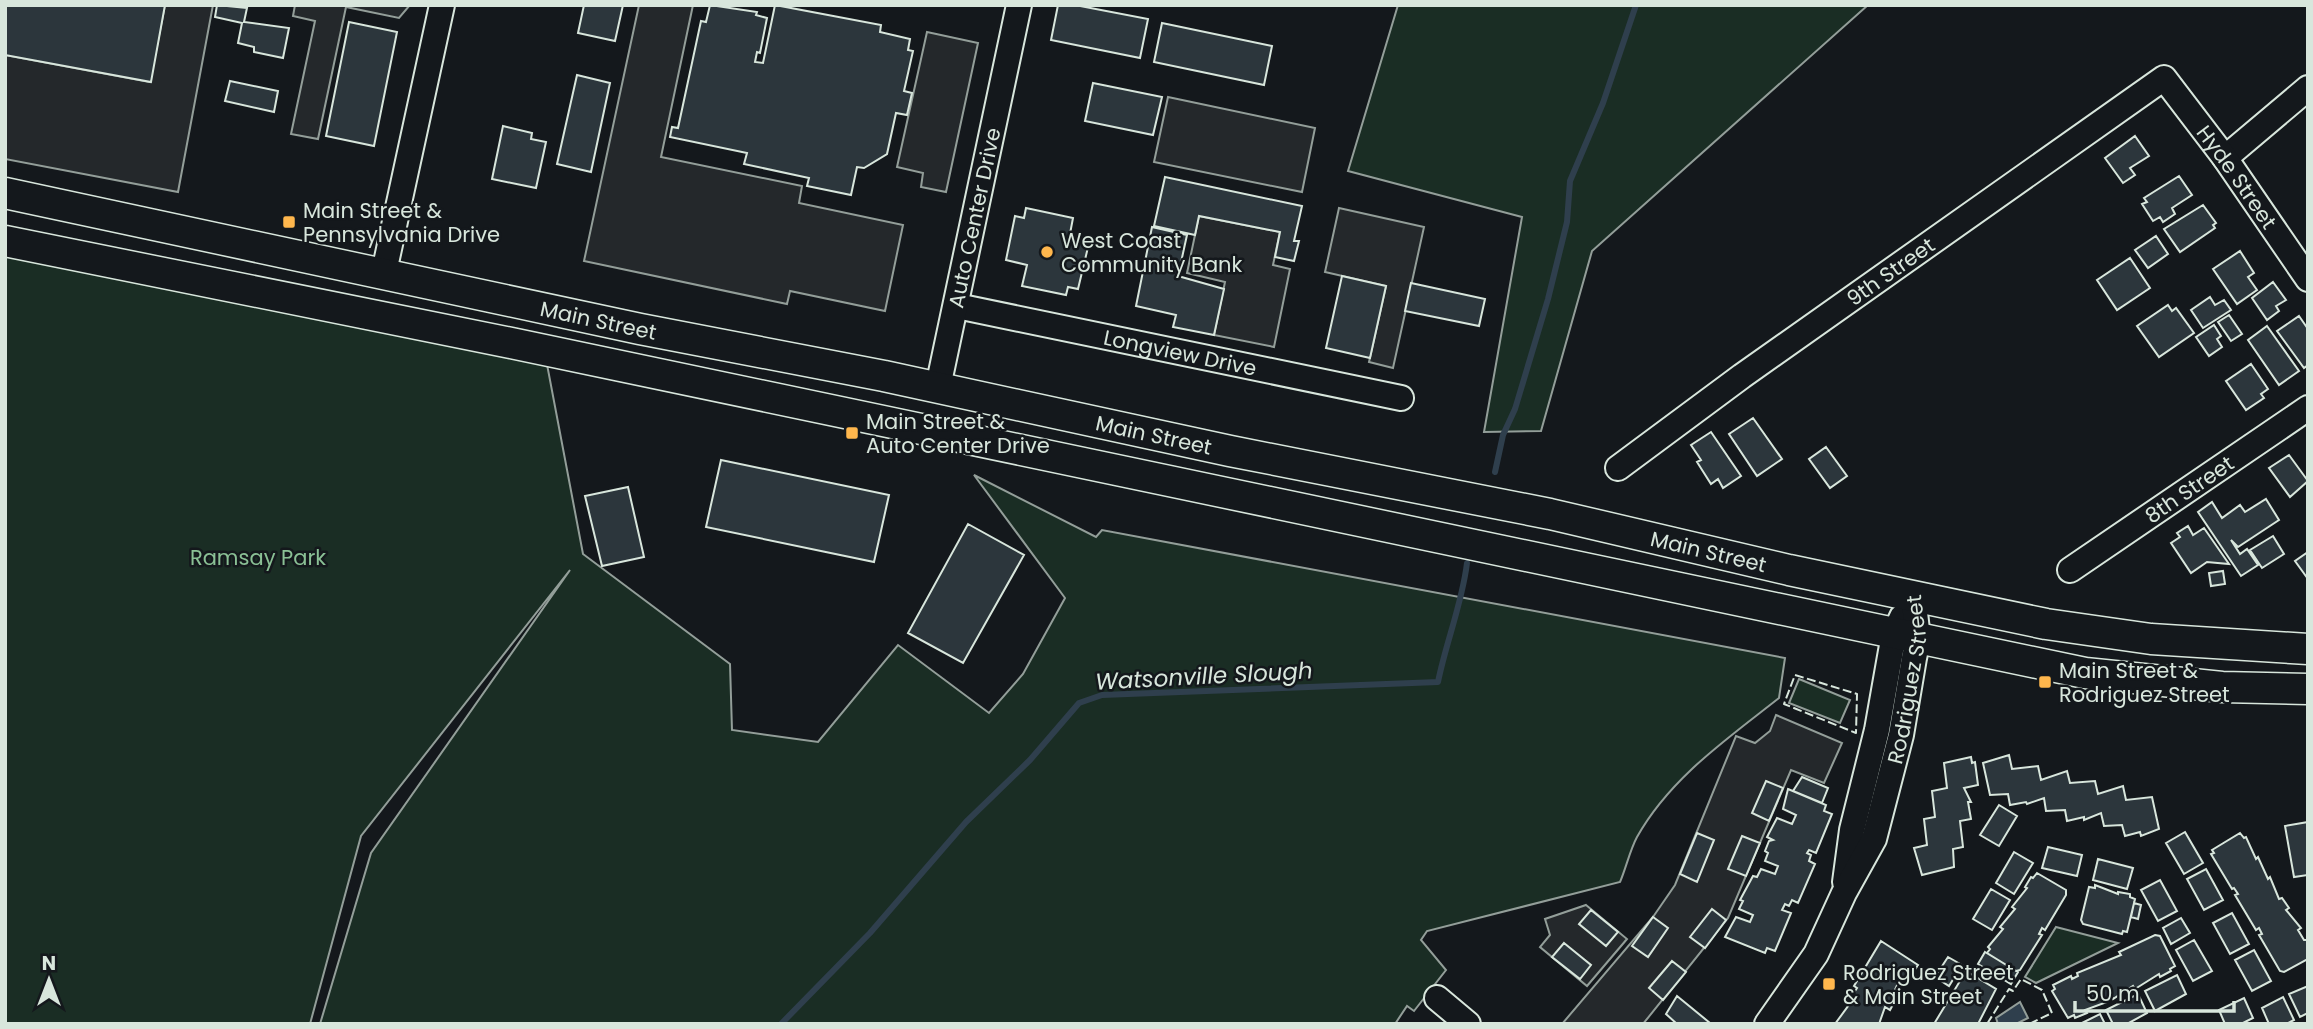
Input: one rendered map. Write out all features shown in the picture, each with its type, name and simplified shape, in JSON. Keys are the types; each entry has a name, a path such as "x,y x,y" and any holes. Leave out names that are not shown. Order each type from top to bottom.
{"main road":[{"name":"Main Street","path":"5,193 384,272 640,329 938,387 1230,452 1550,514 1790,570 2046,624 2151,639 2308,649"},
{"name":"Main Street","path":"5,241 2085,673 2222,687 2308,689"},
{"name":"Auto Center Drive","path":"927,431 938,387"}],"street":[{"path":"384,272 442,5"},
{"name":"Auto Center Drive","path":"938,387 1019,5"},
{"name":"Hyde Street","path":"2164,78 2225,158 2308,279"},
{"name":"9th Street","path":"1619,468 1742,376 2164,78"},
{"path":"2225,158 2308,88"},
{"name":"Longview Drive","path":"957,306 1401,398"},
{"name":"8th Street","path":"2070,570 2308,408"},
{"name":"Rodriguez Street","path":"1767,1024 1816,954 1844,893 1874,839 1888,794 1913,595"},
{"path":"1437,998 1468,1024"}],"green space":[{"path":"1398,5 1868,5 1592,251 1541,431 1484,432 1522,217 1348,171"},
{"name":"Ramsay Park","path":"5,247 546,359 583,554 730,664 732,730 818,742 898,645 989,713 1023,674 1065,598 974,475 1096,537 1102,530 1785,658 1779,698 1720,744 1666,796 1637,837 1620,882 1427,931 1421,940 1446,970 1414,1011 1407,1006 1395,1024 320,1024 371,853 570,570 361,836 310,1024 5,1024"},
{"path":"1799,679 1850,700 1840,723 1789,703"},
{"path":"2056,927 2118,943 2036,983 2025,977"}],"shaded area":[{"path":"165,5 213,5 178,192 5,159 5,55 150,82"},
{"path":"295,5 410,5 399,18 346,7 318,139 291,134 315,21 293,16"},
{"path":"639,5 693,5 661,157 802,186 799,203 903,225 885,311 790,291 787,304 584,261"},
{"path":"927,32 978,43 946,192 921,187 923,173 897,167"},
{"path":"1168,97 1315,128 1302,192 1154,162"},
{"path":"1339,208 1424,227 1393,368 1369,362 1386,286 1325,272"},
{"path":"1199,216 1280,232 1273,265 1290,269 1274,347 1214,335 1225,282 1187,273"},
{"path":"1776,715 1842,743 1824,783 1791,770 1728,918 1643,1024 1562,1024 1653,917 1675,885 1736,736 1755,743 1770,731"},
{"path":"1586,905 1627,939 1587,986 1540,947 1550,935 1545,919"}],"water":[{"path":"2020,1002 2028,1018 2016,1024 1998,1024 1996,1018"}],"building":[{"path":"5,5 165,5 151,82 5,55"},
{"path":"217,5 247,8 244,22 289,28 283,58 254,52 254,47 238,43 242,23 215,17"},
{"path":"584,5 623,5 615,41 578,33"},
{"path":"710,5 757,12 756,15 767,18 760,53 757,52 755,62 763,63 775,5 881,25 880,32 910,39 908,50 913,51 904,91 912,93 907,115 896,113 887,154 864,168 857,167 851,195 807,186 809,178 744,164 747,153 670,137 672,127 678,128 701,21 706,22"},
{"path":"1058,5 1075,5 1148,19 1140,58 1051,40"},
{"path":"349,22 397,32 374,146 326,136"},
{"path":"1162,23 1272,46 1264,85 1154,62"},
{"path":"577,75 610,83 591,172 557,164"},
{"path":"230,81 278,91 274,112 225,101"},
{"path":"1093,83 1162,97 1153,135 1085,121"},
{"path":"503,126 532,133 531,139 546,142 536,188 492,179"},
{"path":"2135,136 2149,156 2130,168 2135,175 2123,183 2105,158"},
{"path":"2179,176 2192,195 2172,208 2175,214 2163,222 2160,217 2153,221 2142,204 2147,202 2144,198"},
{"path":"1165,177 1302,206 1294,241 1299,241 1294,261 1275,257 1280,232 1199,216 1195,235 1154,226"},
{"path":"2203,205 2216,223 2213,225 2215,228 2180,252 2164,229"},
{"name":"West Coast Community Bank","path":"1026,208 1073,218 1069,239 1089,243 1078,289 1068,287 1066,295 1022,286 1027,265 1006,260 1015,216 1024,218"},
{"path":"1152,227 1187,235 1178,276 1224,289 1214,335 1173,327 1176,315 1136,306"},
{"path":"2156,236 2168,254 2148,268 2135,250"},
{"path":"2240,251 2254,273 2248,277 2257,290 2237,304 2213,269"},
{"path":"2130,258 2150,288 2117,310 2097,280"},
{"path":"1342,276 1386,286 1370,358 1326,348"},
{"path":"2273,282 2286,300 2276,306 2279,311 2267,320 2252,298"},
{"path":"1411,283 1485,299 1479,326 1405,311"},
{"path":"2210,297 2215,305 2224,300 2231,310 2203,328 2191,310"},
{"path":"2168,305 2172,311 2176,308 2194,333 2159,357 2137,326"},
{"path":"2229,315 2242,334 2231,341 2218,322"},
{"path":"2299,316 2308,329 2308,365 2304,368 2277,331"},
{"path":"2214,325 2221,336 2217,339 2222,347 2209,356 2196,337"},
{"path":"2267,326 2299,371 2279,385 2248,340"},
{"path":"2251,364 2268,389 2261,394 2264,398 2246,410 2226,381"},
{"path":"1753,418 1782,459 1757,476 1729,434"},
{"path":"1711,432 1741,476 1723,488 1718,479 1711,484 1697,462 1701,460 1691,445"},
{"path":"1826,447 1847,476 1830,488 1809,459"},
{"path":"2289,455 2308,481 2290,497 2269,468"},
{"path":"721,460 889,495 874,562 706,527"},
{"path":"628,487 644,557 602,566 585,496"},
{"path":"2266,499 2279,520 2238,547 2231,540 2240,554 2247,549 2258,565 2241,576 2198,512 2212,502 2222,518 2240,505 2245,512"},
{"path":"968,524 1024,555 963,663 908,633"},
{"path":"2188,526 2193,535 2204,528 2229,564 2207,562 2191,573 2171,543 2180,537 2177,533"},
{"path":"2273,536 2284,554 2262,568 2250,550"},
{"path":"2308,552 2308,579 2295,561"},
{"path":"2223,571 2225,584 2211,586 2209,573"},
{"path":"2009,755 2012,769 2038,766 2041,780 2067,771 2070,783 2095,781 2098,794 2123,786 2126,800 2152,797 2159,829 2141,836 2140,832 2125,836 2122,825 2104,826 2101,813 2084,820 2084,817 2067,821 2065,810 2046,811 2044,798 2027,804 2010,805 2008,794 1990,795 1983,763"},
{"path":"1971,757 1972,763 1975,762 1978,785 1964,788 1971,802 1968,802 1971,819 1960,821 1963,847 1953,849 1954,867 1922,875 1914,848 1927,845 1924,819 1935,817 1932,791 1947,788 1944,763"},
{"path":"1802,777 1828,788 1822,803 1793,791"},
{"path":"1766,781 1783,788 1769,821 1752,813"},
{"path":"1788,789 1826,805 1824,811 1832,814 1816,853 1809,850 1807,853 1811,855 1809,861 1815,864 1798,903 1792,900 1789,906 1785,904 1782,910 1791,913 1775,951 1767,948 1765,953 1725,937 1736,917 1750,922 1753,915 1739,909 1743,901 1740,900 1753,876 1757,877 1761,869 1775,874 1778,866 1765,861 1768,853 1765,851 1769,841 1773,840 1767,837 1777,818 1792,824 1796,815 1783,809"},
{"path":"1999,805 2017,816 1999,846 1980,835"},
{"path":"2308,822 2308,875 2294,877 2285,826"},
{"path":"2185,832 2203,863 2184,874 2166,843"},
{"path":"1697,833 1714,840 1697,882 1680,874"},
{"path":"2240,833 2246,837 2268,879 2270,877 2279,899 2282,898 2289,908 2286,910 2301,928 2298,930 2304,940 2308,940 2308,959 2284,972 2280,971 2259,935 2262,934 2259,928 2256,930 2235,895 2238,894 2232,889 2211,854 2214,853 2212,850"},
{"path":"1742,836 1760,843 1746,876 1728,869"},
{"path":"2048,847 2082,855 2077,876 2042,868"},
{"path":"2014,852 2033,863 2014,894 1996,883"},
{"path":"2098,859 2133,868 2127,889 2093,880"},
{"path":"2206,869 2223,900 2204,910 2187,879"},
{"path":"2037,873 2066,890 2066,895 2045,930 2042,928 2039,934 2042,935 2020,970 2016,971 1987,953 1990,949 1988,947 2003,929 2000,927 2015,909 2012,907 2027,888 2025,887 2031,877"},
{"path":"2160,880 2177,911 2158,921 2141,890"},
{"path":"2095,885 2118,894 2130,894 2130,897 2135,899 2127,932 2123,931 2122,934 2083,924 2081,920 2089,887 2095,888"},
{"path":"1991,889 2010,900 1992,930 1973,919"},
{"path":"2134,903 2141,905 2138,919 2131,917"},
{"path":"1712,909 1726,920 1705,948 1690,937"},
{"path":"1591,910 1618,932 1606,946 1579,924"},
{"path":"2232,913 2249,944 2230,954 2213,923"},
{"path":"1653,917 1668,928 1648,957 1632,946"},
{"path":"2181,918 2190,933 2171,944 2163,928"},
{"path":"2155,935 2160,936 2175,966 2171,971 2160,977 2159,974 2135,989 2133,986 2113,999 2112,997 2106,1000 2107,1002 2085,1010 2087,1013 2068,1018 2052,991 2055,989 2053,985 2071,976 2072,979 2078,976 2077,973 2121,955 2119,952"},
{"path":"2194,940 2212,971 2193,981 2176,950"},
{"path":"1881,941 1918,965 1906,983 1900,979 1893,994 1897,997 1890,1010 1885,1007 1879,1024 1835,1024 1851,1002 1849,1000 1857,988 1854,986"},
{"path":"1564,943 1591,965 1580,979 1552,957"},
{"path":"2254,950 2271,981 2252,991 2235,960"},
{"path":"1985,952 2018,972 2011,984 1978,964"},
{"path":"1948,957 1962,965 1949,986 1935,977"},
{"path":"1672,961 1686,972 1663,1000 1649,988"},
{"path":"1966,971 1996,989 1978,1024 1934,1024"},
{"path":"2177,975 2186,994 2155,1011 2145,991"},
{"path":"2308,986 2308,1013 2300,1017 2289,994"},
{"path":"2138,994 2147,1013 2127,1024 2113,1024 2106,1010"},
{"path":"1677,996 1710,1023 1677,1024 1666,1014"},
{"path":"2283,997 2294,1020 2286,1024 2269,1024 2262,1008"},
{"path":"2244,998 2253,1018 2241,1024 2225,1024 2219,1010"},
{"path":"2100,1014 2105,1024 2080,1024"}],"waterway":[{"name":"Watsonville Slough","path":"1495,472 1503,435 1515,409 1548,299 1567,222 1570,181 1603,103 1636,5"},
{"name":"Watsonville Slough","path":"781,1024 870,933 966,822 1030,760 1079,703 1102,695 1438,682 1467,563"}],"fence":[{"path":"1795,675 1857,694 1856,733 1784,704 1795,675"},
{"path":"1987,1024 2009,989 2013,991 2021,979 2042,990 2052,1013 2029,1024"}],"place":[{"name":"Main Street & Pennsylvania Drive","path":"289,222"},
{"name":"West Coast Community Bank","path":"1047,252"},
{"name":"Main Street & Auto Center Drive","path":"852,433"},
{"name":"Main Street & Rodriguez Street","path":"2045,682"},
{"name":"Rodriguez Street & Main Street","path":"1829,984"}]}
